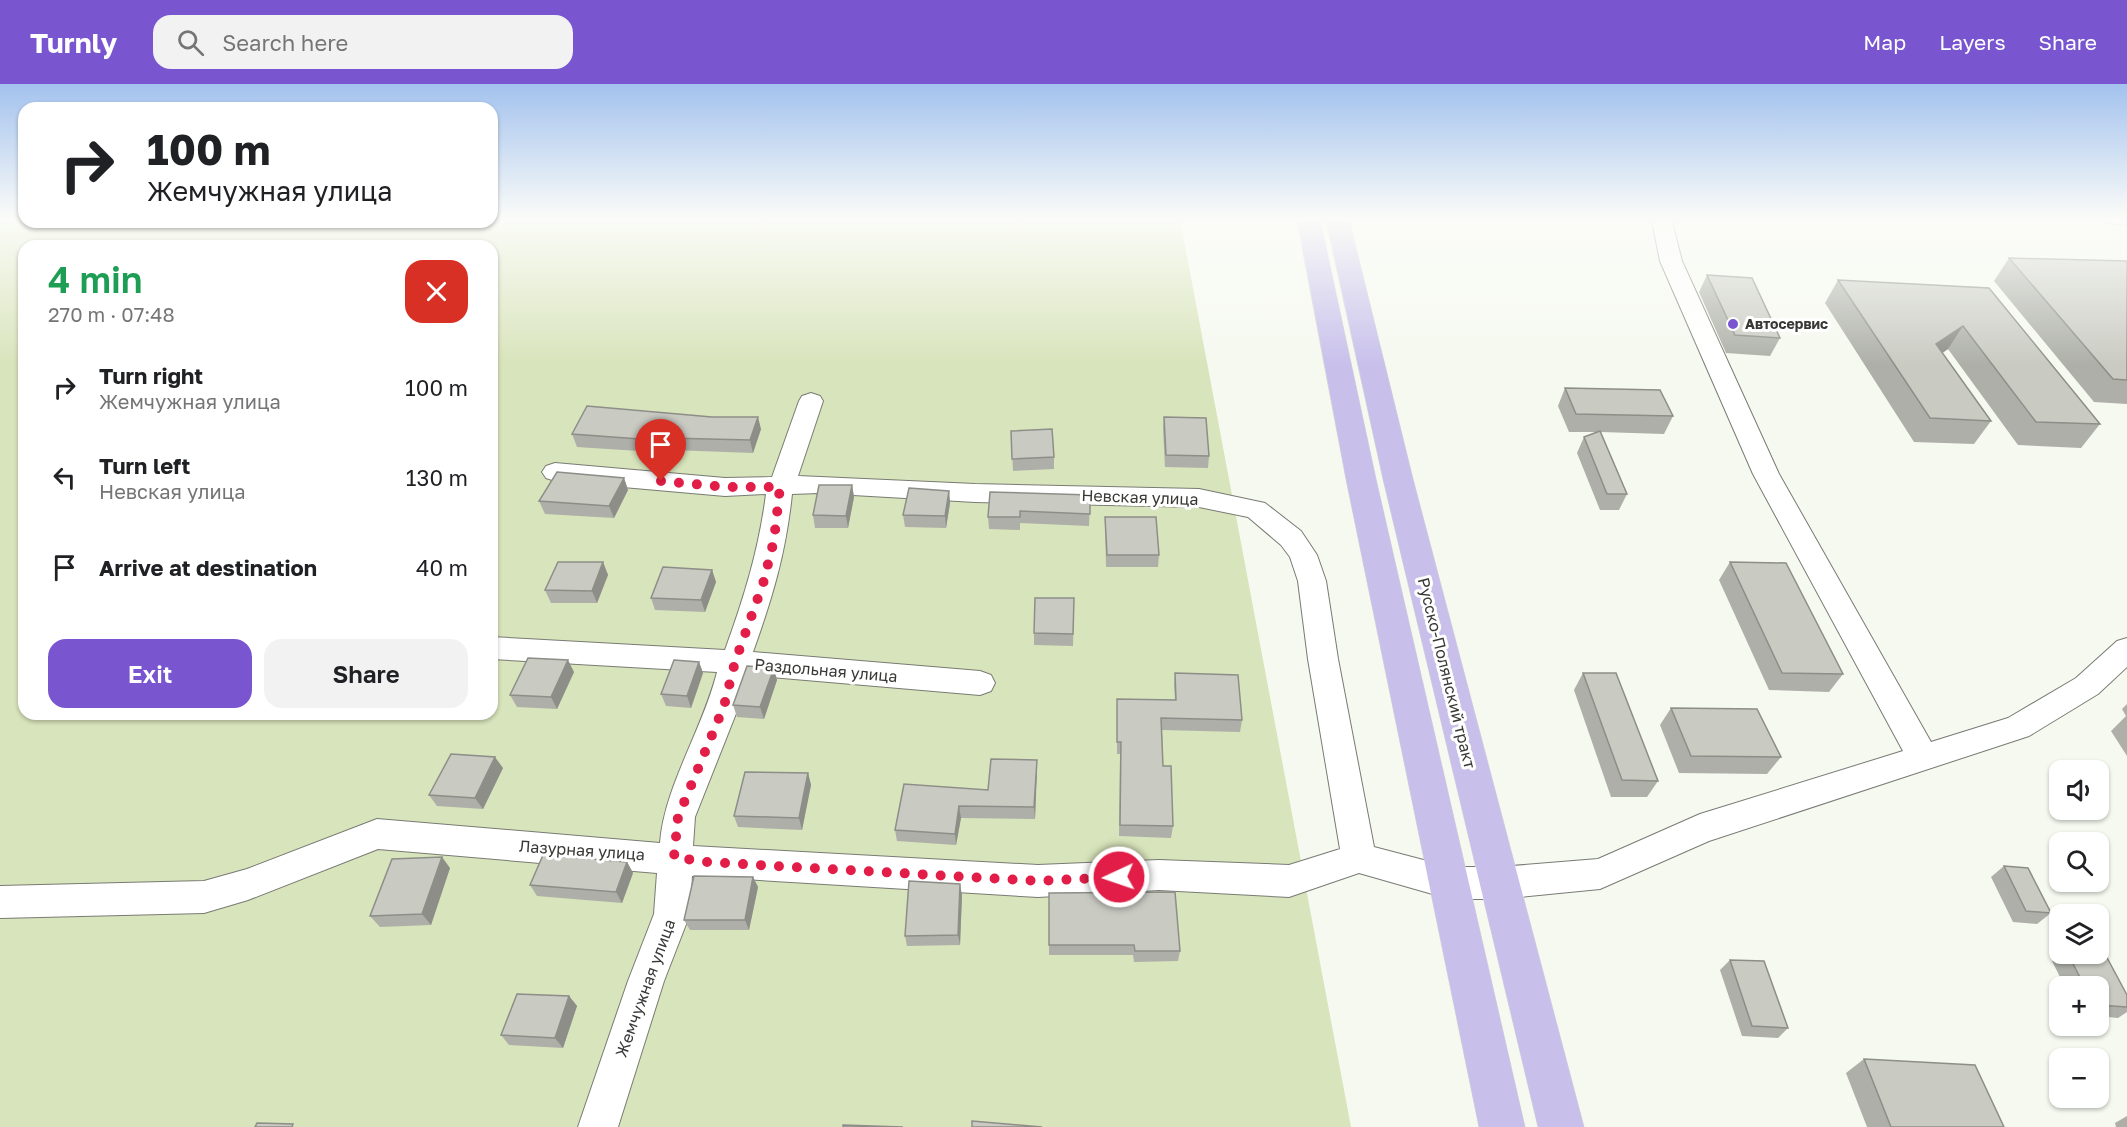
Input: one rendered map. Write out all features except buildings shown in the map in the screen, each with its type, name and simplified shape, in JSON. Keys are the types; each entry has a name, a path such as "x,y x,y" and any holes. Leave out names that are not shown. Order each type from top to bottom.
{"main road":[{"path":"1318,268 1502,1127"},
{"name":"Русско-Полянский тракт","path":"1348,268 1398,479 1560,1127"}],"street":[{"path":"1674,268 1766,474 1923,757"},
{"name":"Жемчужная улица","path":"597,1127 646,981 672,914 678,817 724,706 735,662 763,584 774,540 780,487 795,453 811,401"},
{"name":"Невская улица","path":"555,472 725,487 818,484 975,493 1199,498 1257,509 1291,538 1303,555 1312,581 1323,659 1359,858"},
{"name":"Раздольная улица","path":"498,648 735,662 980,682"},
{"path":"1359,858 1450,883 1500,883 1599,874 1700,829 2019,727 2087,686 2127,650"},
{"name":"Лазурная улица","path":"0,902 204,897 248,884 377,834 674,857 706,862 1038,881 1159,875 1289,881 1359,858"}],"green space":[{"path":"0,268 18,268 18,720 498,720 498,268 1189,268 1351,1127 0,1127"}],"place":[{"name":"Автосервис","path":"1733,324"}],"route":[{"path":"661,481 725,487 780,487 774,540 763,584 735,662 724,706 678,817 674,857 706,862 1038,881 1119,877"}]}
